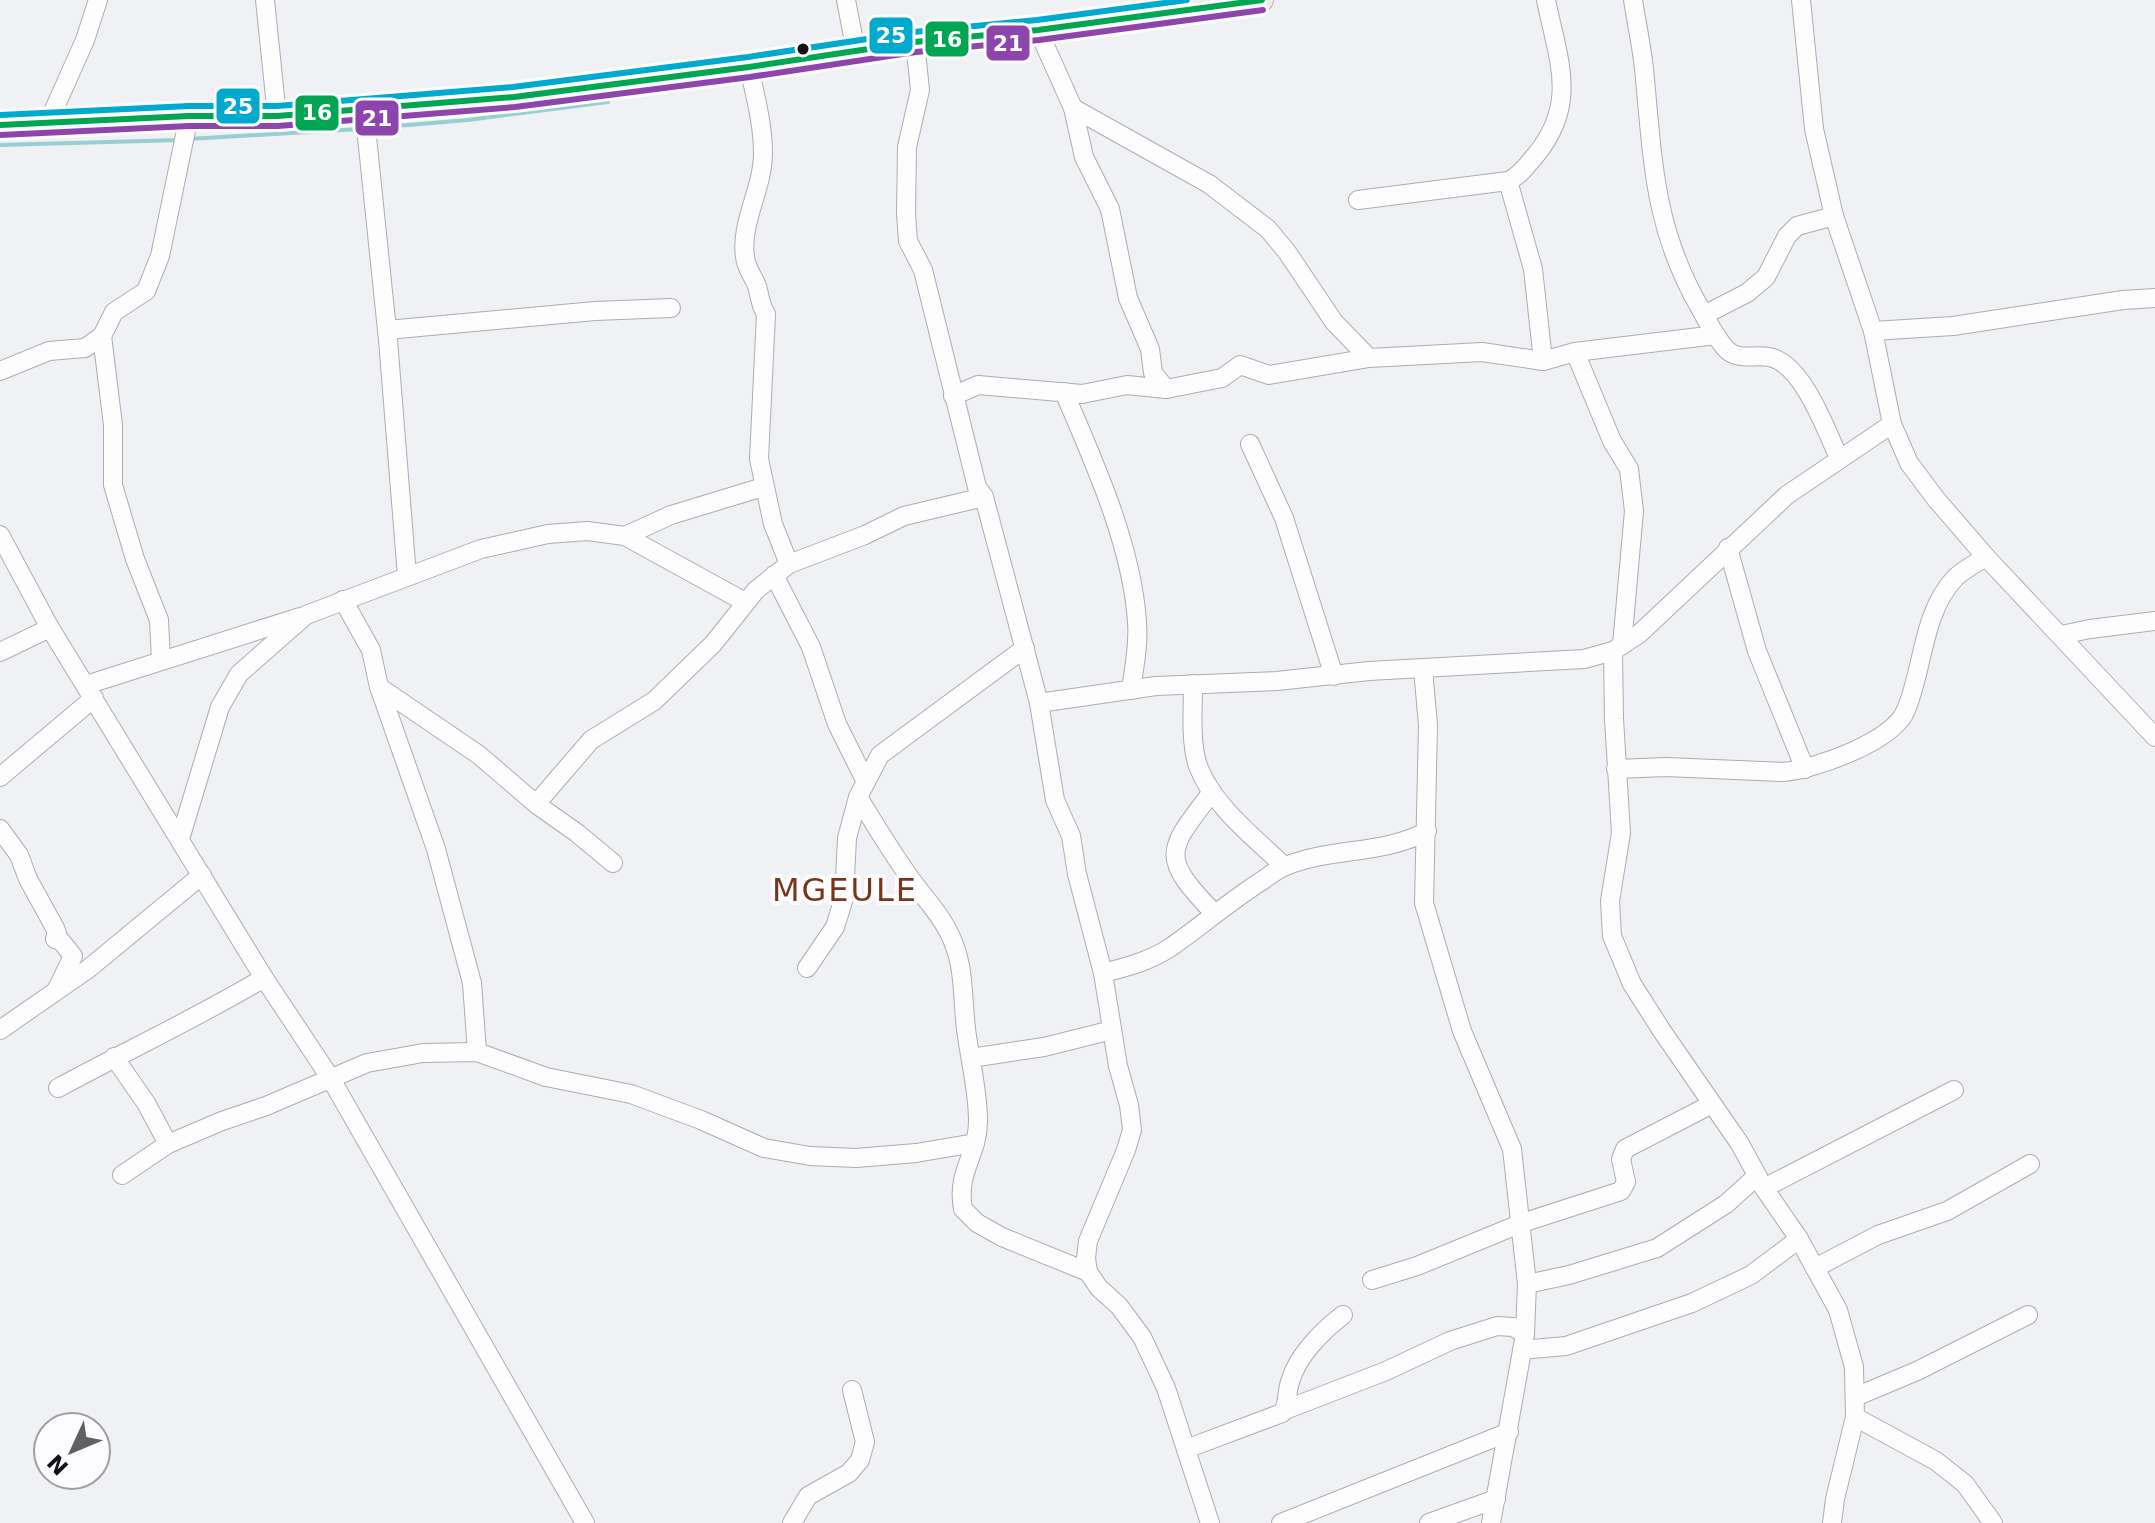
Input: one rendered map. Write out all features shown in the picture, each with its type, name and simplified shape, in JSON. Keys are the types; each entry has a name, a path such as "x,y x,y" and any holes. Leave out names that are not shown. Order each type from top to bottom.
{"main road":[{"path":"0,125 189,116 277,116 514,97 915,42 1038,30 1262,0"}],"street":[{"path":"48,123 85,40 98,0"},
{"path":"265,0 277,116"},
{"path":"846,0 856,52"},
{"path":"1358,200 1516,178 1552,133 1562,109 1561,80 1546,0"},
{"path":"1633,0 1645,75 1652,167 1664,224 1686,283 1729,352 1742,357 1775,358 1794,374 1817,411 1839,458"},
{"path":"1801,0 1814,129 1834,216 1873,331 1892,424 1909,463 1986,557 2155,737"},
{"path":"1038,30 1073,108 1084,157 1110,209 1128,298 1150,349 1153,373 1166,389"},
{"path":"915,42 920,90 907,147 908,241 923,270 977,487 984,497 1025,648 1039,703 1055,800 1071,836 1077,874 1103,973 1118,1066 1129,1105 1132,1130 1088,1241 1088,1272 1142,1337 1166,1388 1210,1523"},
{"path":"749,67 763,154 760,183 747,227 745,257 766,314 759,459 782,570 862,790 906,872 947,928 957,952 964,982 978,1124 961,1183 963,1209 977,1223 1002,1237 1088,1272"},
{"path":"364,108 387,330 407,576"},
{"path":"1073,108 1209,184 1268,229 1334,322 1369,358"},
{"path":"0,371 49,351 85,348 102,336 114,312 146,291 160,256 189,116"},
{"path":"1508,181 1533,269 1543,361"},
{"path":"1704,315 1747,293 1766,277 1787,236 1797,226 1834,216"},
{"path":"1873,331 1953,326 2123,300 2155,298"},
{"path":"387,330 595,311 671,308"},
{"path":"953,396 978,385 1082,394 1127,385 1166,389 1222,378 1240,365 1269,375 1369,358 1482,352 1543,361 1575,352 1716,335"},
{"path":"102,336 113,425 113,485 135,559 159,620 161,660"},
{"path":"1575,352 1612,441 1629,469 1634,511 1617,648 1616,769 1621,833 1610,901 1612,936 1632,984 1740,1144 1799,1239 1838,1310 1854,1367 1855,1417 1832,1523"},
{"path":"1064,392 1097,473 1128,568 1137,621 1131,690"},
{"path":"1039,703 1193,684 1584,659 1617,648 1639,634 1787,495 1892,424"},
{"path":"1250,444 1284,518 1334,676"},
{"path":"625,536 671,515 763,487"},
{"path":"536,804 591,740 654,701 713,644 745,602 782,570 904,516 984,497"},
{"path":"0,777 90,692 161,660 306,615 481,549 548,534 587,531 625,536 745,602"},
{"path":"0,535 50,628 264,978 331,1079 585,1523"},
{"path":"1728,548 1757,651 1805,769"},
{"path":"1616,769 1666,767 1783,772 1805,769 1852,752 1897,724 1906,712 1925,640 1941,597 1957,576 1986,557"},
{"path":"343,600 371,650 379,687 436,849 472,983 477,1052"},
{"path":"180,839 220,707 239,674 306,615"},
{"path":"2061,635 2155,621"},
{"path":"0,652 50,628"},
{"path":"807,968 835,927 840,913 844,898 847,838 862,790 880,755 1025,648"},
{"path":"1423,669 1428,725 1424,903 1462,1031 1512,1149 1527,1284 1524,1342 1491,1523"},
{"path":"1193,684 1192,719 1198,764 1212,792 1284,866"},
{"path":"379,687 479,755 613,863"},
{"path":"1212,792 1179,836 1174,849 1178,868 1192,890 1214,913"},
{"path":"0,829 19,855 28,879 55,928 55,939 61,941 73,956 56,992"},
{"path":"1103,973 1156,955 1284,866 1328,853 1408,842 1427,831"},
{"path":"0,1030 88,969 202,875"},
{"path":"58,1088 114,1057 168,1033 264,978"},
{"path":"971,1058 1044,1047 1112,1030"},
{"path":"122,1175 168,1144 367,1063 423,1053 477,1052 546,1077 631,1094 764,1148 856,1158 916,1153 975,1143"},
{"path":"114,1057 146,1103 168,1144"},
{"path":"1527,1284 1569,1275 1657,1248 1761,1182 1954,1090"},
{"path":"1372,1280 1417,1266 1522,1223 1621,1191 1626,1182 1621,1159 1625,1149 1712,1104"},
{"path":"1815,1268 1878,1235 1947,1211 2030,1164"},
{"path":"1186,1449 1271,1419 1285,1410 1386,1371 1450,1341 1497,1326 1513,1327 1524,1342 1566,1346 1692,1303 1751,1275 1799,1239"},
{"path":"1285,1410 1290,1381 1297,1365 1330,1325 1343,1315"},
{"path":"1855,1397 1917,1371 2028,1315"},
{"path":"792,1523 808,1496 849,1473 860,1460 865,1442 852,1390"},
{"path":"1855,1417 1936,1461 1965,1484 1993,1523"},
{"path":"1281,1523 1509,1432"},
{"path":"1429,1523 1496,1499"}],"waterway":[{"path":"372,128 468,120 608,102"},
{"path":"188,139 359,129"},
{"path":"0,145 180,140"}],"transit line":[{"name":"25","path":"0,115 189,106 277,106 513,87 914,32 1037,20 1187,0"},
{"name":"16","path":"0,125 189,116 277,116 514,97 915,42 1038,30 1262,0"},
{"name":"21","path":"0,135 189,126 278,126 515,107 916,52 1039,40 1263,10"}],"district":[{"name":"MGEULE","path":"845,890"}]}
